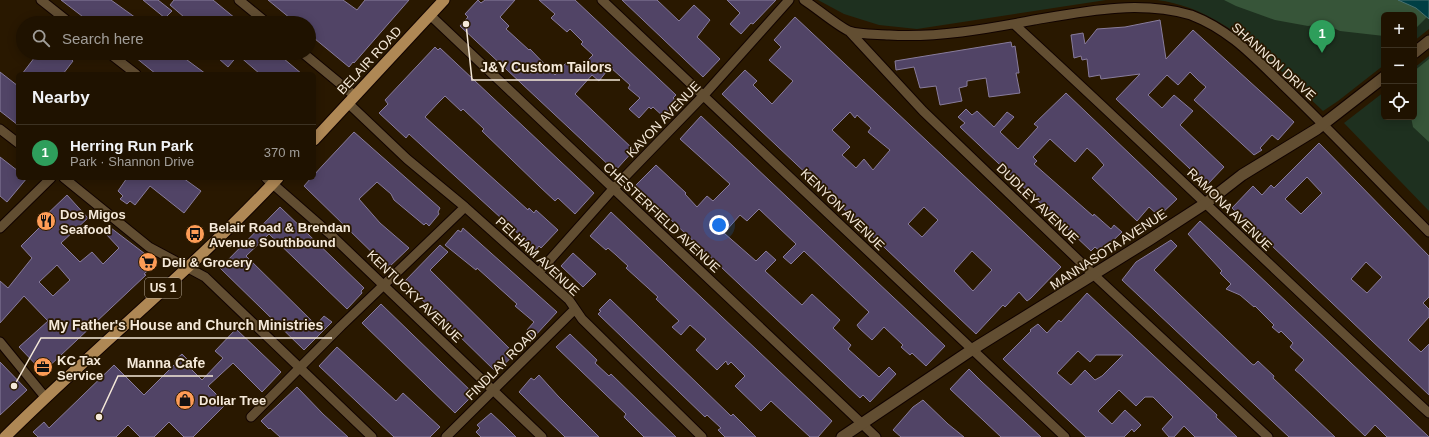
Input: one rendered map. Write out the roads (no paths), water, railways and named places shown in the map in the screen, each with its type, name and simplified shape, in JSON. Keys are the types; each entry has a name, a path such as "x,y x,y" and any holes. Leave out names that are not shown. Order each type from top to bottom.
{"main road":[{"name":"BELAIR ROAD","path":"316,138 444,0"},
{"name":"US 1","path":"5,437 45,396 235,222 272,180"}],"street":[{"path":"41,0 61,16"},
{"path":"239,0 258,16"},
{"name":"KENYON AVENUE","path":"602,0 1065,437"},
{"name":"KAVON AVENUE","path":"539,272 613,189 704,95 790,0"},
{"name":"SHANNON DRIVE","path":"804,0 849,31 901,36 925,35 1014,24 1112,6 1135,4 1162,7 1190,15 1230,36 1324,124 1429,232"},
{"name":"CHESTERFIELD AVENUE","path":"430,15 876,437"},
{"name":"RAMONA AVENUE","path":"1014,24 1206,202 1332,324 1429,413"},
{"name":"DUDLEY AVENUE","path":"849,31 923,111 1094,275 1268,437"},
{"path":"1417,51 1429,41"},
{"path":"118,60 133,72"},
{"name":"PELHAM AVENUE","path":"310,60 351,100 407,159 465,207 569,300 582,319 702,437"},
{"name":"MANNASOTA AVENUE","path":"842,437 972,349 1094,275 1206,202 1242,176 1324,124 1381,79"},
{"path":"0,129 16,141"},
{"path":"0,228 49,180"},
{"path":"66,180 149,247 186,267 197,271 214,284 372,437"},
{"name":"KENTUCKY AVENUE","path":"272,180 542,437"},
{"path":"251,417 341,326 385,286 465,207"},
{"name":"FINDLAY ROAD","path":"446,437 575,309"},
{"path":"0,342 45,396"}],"water":[{"path":"1398,0 1429,0 1429,19 1416,8"}],"place":[{"name":"J&Y Custom Tailors","path":"466,24"},
{"name":"Herring Run Park","path":"1322,53"},
{"name":"Dos Migos Seafood","path":"46,221"},
{"name":"Belair Road & Brendan Avenue Southbound","path":"195,234"},
{"name":"Deli & Grocery","path":"148,262"},
{"name":"KC Tax Service","path":"43,367"},
{"name":"My Father's House and Church Ministries","path":"14,386"},
{"name":"Dollar Tree","path":"185,400"},
{"name":"Manna Cafe","path":"99,417"}]}
